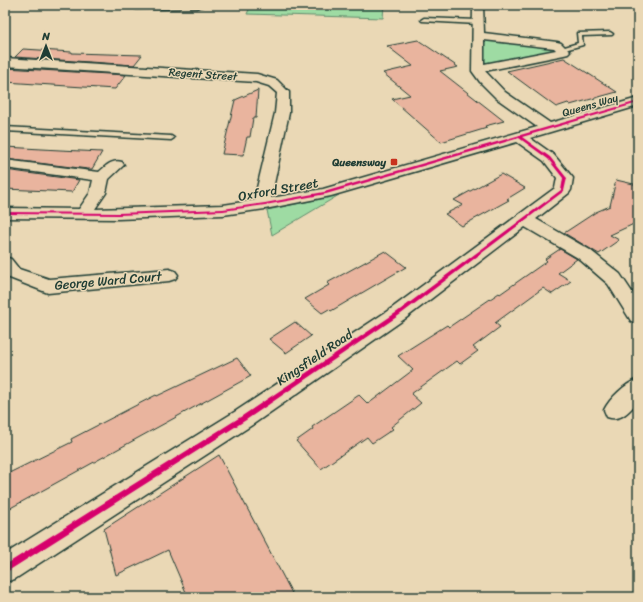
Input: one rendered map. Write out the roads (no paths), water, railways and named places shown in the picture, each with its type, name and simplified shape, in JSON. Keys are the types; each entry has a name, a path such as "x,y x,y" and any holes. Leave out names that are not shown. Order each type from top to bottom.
{"street":[{"path":"478,5 478,68 483,79 547,128"},
{"path":"477,36 557,46 564,52 478,68"},
{"name":"Regent Street","path":"5,62 257,78 273,84 283,92 283,99 277,136 263,196 266,204"},
{"name":"Queens Way","path":"547,128 638,102"},
{"name":"Oxford Street","path":"5,213 118,214 223,210 266,204 325,193 547,128"},
{"name":"Kingsfield Road","path":"5,569 244,418 399,314 563,190 565,178 549,158 519,136"},
{"path":"5,164 102,177"},
{"path":"83,214 98,193 102,177 117,165"},
{"path":"524,219 584,254 614,279 638,316"},
{"name":"George Ward Court","path":"5,263 13,273 48,286 170,275"},
{"path":"615,410 638,388"}],"lane":[{"path":"117,5 137,8 197,7 202,5"},
{"path":"424,20 477,22"},
{"path":"561,49 581,44 579,34 610,34"},
{"path":"5,129 171,138"}],"place":[{"name":"Queensway","path":"394,162"}]}
